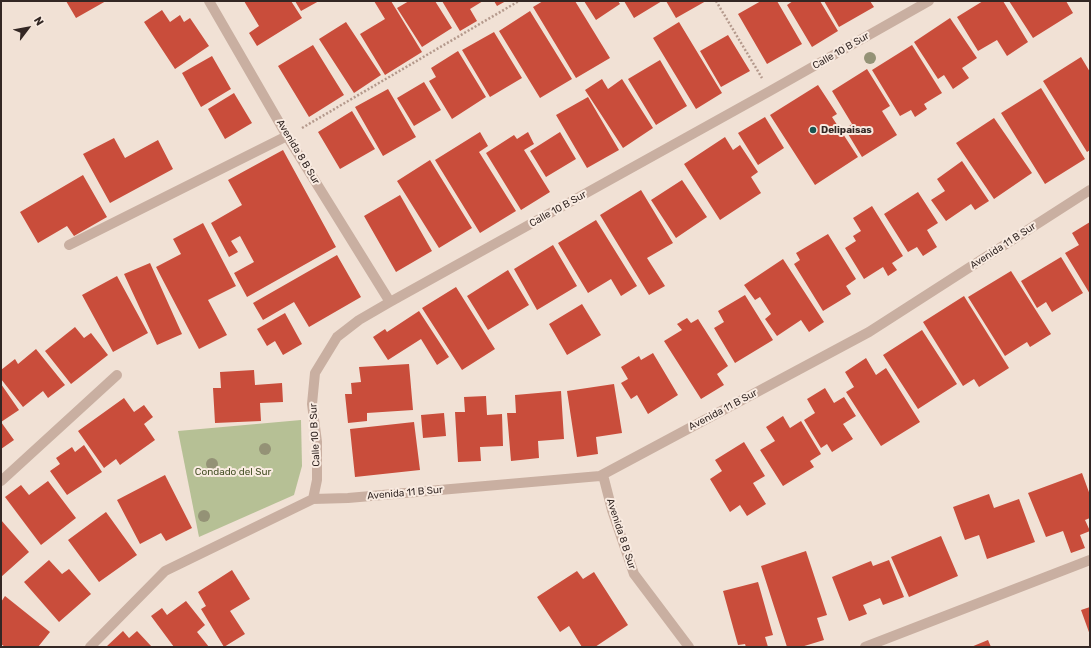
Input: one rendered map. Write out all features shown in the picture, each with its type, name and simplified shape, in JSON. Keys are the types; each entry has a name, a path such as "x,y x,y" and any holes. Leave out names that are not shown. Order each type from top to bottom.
{"street":[{"name":"Avenida 8 B Sur","path":"209,1 287,136 390,302"},
{"name":"Calle 10 B Sur","path":"313,499 317,480 317,442 312,404 315,373 337,337 359,320 390,302 929,1"},
{"path":"69,245 287,136"},
{"name":"Avenida 11 B Sur","path":"313,499 356,497 600,476 869,332 1090,190"},
{"path":"1,481 117,375"},
{"name":"Avenida 8 B Sur","path":"602,475 612,510 634,574 689,647"},
{"path":"90,647 165,571 313,499"},
{"path":"865,647 885,643 1090,560"}],"path":[{"path":"287,136 519,1"},
{"path":"716,1 770,91"}],"green space":[{"name":"Condado del Sur","path":"301,420 302,466 294,495 199,537 178,431"}],"building":[{"path":"66,1 106,1 76,18"},
{"path":"244,1 291,1 302,18 257,46 249,33 259,26"},
{"path":"295,1 319,1 301,11"},
{"path":"374,1 391,1 422,52 385,75 360,34 385,19"},
{"path":"409,1 435,1 452,28 422,47 397,8"},
{"path":"442,1 483,1 470,9 477,21 460,31"},
{"path":"494,1 506,1 497,6"},
{"path":"543,1 575,1 610,58 576,78 533,7"},
{"path":"584,1 618,1 620,4 596,20"},
{"path":"624,1 662,1 634,18"},
{"path":"666,1 706,1 676,18"},
{"path":"761,1 777,1 802,44 767,64 738,14"},
{"path":"793,1 820,1 838,31 812,47 787,5"},
{"path":"824,1 870,1 874,7 839,27"},
{"path":"983,1 1003,1 1028,42 1007,56 997,40 978,51 957,17"},
{"path":"1009,1 1066,1 1073,13 1033,38"},
{"path":"162,10 170,22 180,15 184,22 190,18 209,46 175,69 144,22"},
{"path":"530,11 572,79 540,98 499,31"},
{"path":"950,18 977,58 962,68 969,78 953,89 944,75 938,79 914,42"},
{"path":"346,22 381,75 354,93 319,39"},
{"path":"679,22 722,93 696,109 653,38"},
{"path":"494,32 522,78 490,97 462,50"},
{"path":"728,35 750,71 721,87 700,51"},
{"path":"313,45 344,95 309,117 278,66"},
{"path":"912,45 942,93 924,104 927,109 915,117 911,110 900,116 872,70"},
{"path":"458,51 486,97 452,119 429,81 436,77 431,68"},
{"path":"212,56 231,89 201,107 182,73"},
{"path":"1081,57 1090,72 1090,150 1087,152 1043,81"},
{"path":"660,60 687,106 656,125 628,79"},
{"path":"867,69 890,106 882,111 897,135 862,157 845,129 852,124 832,91"},
{"path":"602,79 608,89 622,79 653,128 623,148 585,90"},
{"path":"424,82 441,110 414,126 397,98"},
{"path":"818,85 837,114 832,117 858,157 815,185 770,115"},
{"path":"1041,88 1085,159 1045,184 1001,113"},
{"path":"388,89 416,137 383,156 355,107"},
{"path":"234,93 252,123 225,139 208,109"},
{"path":"588,97 619,150 587,168 556,115"},
{"path":"352,111 375,149 340,169 318,132"},
{"path":"765,117 784,148 758,165 738,133"},
{"path":"994,118 1032,173 994,199 956,143"},
{"path":"480,132 488,146 479,152 516,211 480,233 435,160"},
{"path":"528,132 534,144 524,150 550,192 521,210 486,153 514,135 517,139"},
{"path":"560,132 576,159 546,177 530,151"},
{"path":"725,137 733,150 740,145 758,172 751,177 761,193 720,220 684,164"},
{"path":"114,138 125,158 158,140 173,169 110,203 83,154"},
{"path":"283,150 336,247 247,297 234,273 254,262 240,236 231,241 238,252 229,257 211,223 242,205 228,180"},
{"path":"430,160 472,228 439,248 397,181"},
{"path":"962,161 989,201 975,210 971,204 946,221 931,200 945,191 937,179"},
{"path":"83,175 107,217 74,236 67,226 38,243 20,212"},
{"path":"682,180 707,217 676,238 651,200"},
{"path":"641,190 673,243 647,258 665,286 649,295 600,215"},
{"path":"918,192 938,223 927,230 937,247 923,256 917,247 908,252 884,214"},
{"path":"400,195 432,251 396,272 364,216"},
{"path":"872,206 903,256 892,263 897,270 888,276 883,267 864,279 845,248 856,241 853,236 861,231 853,218"},
{"path":"596,220 637,286 621,296 611,279 588,293 558,243"},
{"path":"1090,222 1090,294 1065,253 1079,245 1072,233"},
{"path":"203,223 236,286 208,300 227,335 199,349 156,267 181,254 173,239"},
{"path":"828,234 856,279 846,286 851,294 823,311 794,264 800,260 796,253"},
{"path":"553,245 577,286 537,310 514,269"},
{"path":"337,255 361,297 309,327 294,302 263,320 253,303"},
{"path":"1061,257 1083,293 1052,312 1046,302 1037,308 1021,281"},
{"path":"783,259 824,322 809,332 801,320 777,336 765,319 771,314 760,297 755,300 744,285"},
{"path":"150,263 182,334 157,345 124,274"},
{"path":"508,270 529,305 488,330 467,296"},
{"path":"1011,271 1051,334 1030,347 1027,342 1005,356 968,297"},
{"path":"117,276 148,333 113,352 82,295"},
{"path":"456,287 495,349 462,370 422,308"},
{"path":"745,295 773,340 735,363 714,328 724,322 718,311"},
{"path":"964,296 1009,368 979,387 974,379 963,386 923,322"},
{"path":"582,304 601,335 567,355 549,324"},
{"path":"419,311 449,357 437,365 421,339 388,360 373,337 385,329 387,332"},
{"path":"285,313 302,344 283,355 275,341 267,346 257,329"},
{"path":"687,318 691,323 698,319 728,366 717,374 724,385 701,399 664,341 682,330 677,324"},
{"path":"75,327 84,338 91,333 108,355 71,384 45,351"},
{"path":"922,330 957,384 918,409 883,355"},
{"path":"36,349 65,385 48,398 43,391 23,407 1,379 1,370 15,359 18,364"},
{"path":"653,353 678,395 648,414 637,395 631,399 621,383 628,379 621,367 639,356 641,360"},
{"path":"866,358 876,375 886,368 920,422 881,446 846,392 854,387 845,372"},
{"path":"409,364 413,410 367,413 367,421 348,423 345,394 352,394 351,383 361,382 359,367"},
{"path":"254,370 255,385 282,383 283,402 260,403 261,421 215,423 213,388 221,388 220,372"},
{"path":"1,384 19,410 1,422"},
{"path":"614,384 622,433 596,437 598,454 577,457 567,391"},
{"path":"825,388 834,403 844,397 856,416 843,424 853,439 832,452 827,444 821,448 804,420 815,413 807,399"},
{"path":"561,391 564,439 538,441 539,458 511,461 507,413 516,413 515,395"},
{"path":"486,396 487,415 502,414 503,446 480,447 481,461 458,462 455,412 465,412 464,397"},
{"path":"124,398 134,412 144,405 153,417 144,424 155,440 120,465 116,459 104,468 78,431"},
{"path":"444,413 446,436 423,438 421,415"},
{"path":"783,416 790,428 801,421 821,454 810,461 814,467 783,486 760,450 775,441 766,427"},
{"path":"1,422 14,440 1,449"},
{"path":"414,422 420,470 355,477 350,429"},
{"path":"744,442 765,476 753,483 766,504 747,516 740,505 730,512 710,479 722,471 715,460"},
{"path":"84,445 102,472 67,495 50,471 60,464 56,458 72,447 75,452"},
{"path":"1082,473 1090,495 1090,518 1085,520 1090,531 1080,535 1085,548 1071,553 1063,531 1046,537 1028,493"},
{"path":"165,475 192,528 166,541 161,533 140,544 117,500"},
{"path":"48,481 76,518 41,545 5,497 21,485 29,495"},
{"path":"989,494 994,508 1019,499 1035,542 987,559 979,535 965,540 953,507"},
{"path":"106,512 137,555 99,582 68,540"},
{"path":"1,520 29,552 1,577"},
{"path":"941,536 958,576 909,597 891,557"},
{"path":"806,551 827,615 817,618 824,640 801,647 787,647 761,566"},
{"path":"49,560 62,574 69,569 91,594 59,622 24,582"},
{"path":"889,560 904,597 883,605 880,598 863,605 867,614 849,621 832,577 871,561 873,566"},
{"path":"232,570 250,599 230,611 245,634 224,647 201,609 206,606 198,592"},
{"path":"577,571 583,579 594,572 628,625 595,647 582,647 569,626 560,632 537,597"},
{"path":"758,582 773,635 765,637 768,647 746,647 745,644 738,645 723,591"},
{"path":"5,596 50,632 38,647 5,647 1,644 1,602"},
{"path":"186,601 205,625 197,632 209,647 174,647 151,616 162,608 167,615"},
{"path":"1090,607 1090,635 1081,610"},
{"path":"123,631 129,638 137,631 152,647 106,647"},
{"path":"988,640 991,647 971,647"}],"place":[{"name":"Delipaisas","path":"813,130"}]}
